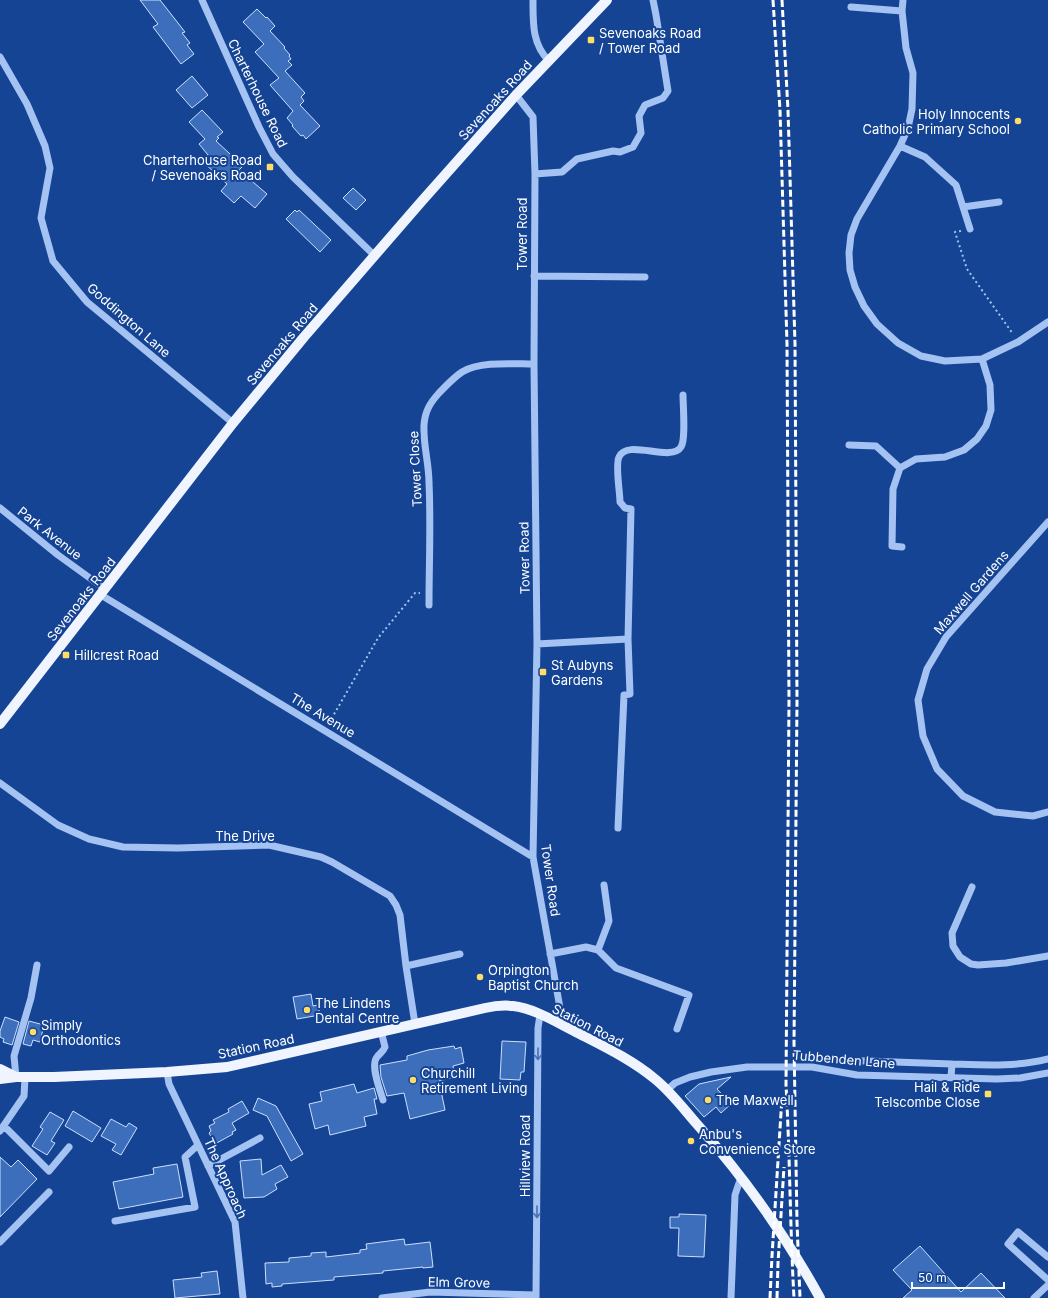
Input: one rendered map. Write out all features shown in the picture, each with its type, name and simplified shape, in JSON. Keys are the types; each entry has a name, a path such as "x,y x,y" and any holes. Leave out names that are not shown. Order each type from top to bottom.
{"main road":[{"name":"Sevenoaks Road","path":"0,724 233,423 374,255 516,95 607,0"},
{"name":"Station Road","path":"0,1079 167,1072 235,1065 486,1008 500,1006 520,1007 560,1024 608,1049 638,1067 667,1090 712,1141 741,1178 771,1219 820,1298"},
{"path":"0,1069 21,1078"}],"street":[{"name":"Charterhouse Road","path":"202,0 259,127 273,154 293,177 374,255"},
{"path":"533,0 533,24 537,44 540,51 548,61"},
{"path":"535,174 562,172 577,159 613,151 620,152 633,147 641,132 639,116 644,105 663,98 668,92 656,15 652,0"},
{"path":"903,0 902,11 906,48 914,73 908,128 900,146 856,219 851,235 849,253 850,270 855,287 864,306 877,324 904,346 921,356 945,361 982,359 1018,342 1048,322"},
{"path":"851,7 902,11"},
{"name":"Goddington Lane","path":"0,57 27,104 45,146 50,168 41,218 52,261 87,302 233,423"},
{"name":"Tower Road","path":"516,95 533,117 535,174 534,364 537,644 533,857 560,1008 560,1024"},
{"path":"900,146 925,157 956,185 970,229"},
{"path":"963,207 999,202"},
{"path":"534,276 644,277"},
{"path":"902,547 892,546 893,489 900,468 916,459 945,457 964,450 977,439 986,426 991,410 990,385 982,359"},
{"name":"Tower Close","path":"429,605 429,482 424,450 425,417 428,408 449,382 463,371 484,365 534,364"},
{"path":"618,828 624,695 630,694 628,639 631,509 625,508 620,502 619,456 626,450 674,452 678,450 683,442 683,395"},
{"path":"848,445 876,446 900,468"},
{"name":"Park Avenue","path":"0,508 103,592"},
{"name":"Maxwell Gardens","path":"1048,522 946,637 927,669 918,700 923,736 937,769 963,796 995,812 1033,816 1048,812"},
{"name":"The Avenue","path":"103,592 324,730 533,857"},
{"path":"537,644 628,639"},
{"name":"The Drive","path":"0,783 58,825 89,839 123,847 178,848 270,845 320,857 332,862 390,896 396,905 400,916 415,1024"},
{"path":"598,950 609,921 604,885"},
{"path":"972,887 952,933 953,946 960,957 965,961 978,965 1006,963 1048,956"},
{"path":"550,954 586,947 598,950 616,968 689,995 676,1029"},
{"path":"406,966 460,954"},
{"path":"37,966 31,998 14,1056 21,1078 24,1096 2,1128 49,1171 69,1147"},
{"name":"Hillview Road","path":"536,1296 538,1028 540,1015"},
{"path":"381,1031 385,1047 377,1057 374,1064 383,1100"},
{"path":"837,1060 952,1064 1011,1064 1048,1060"},
{"path":"951,1077 952,1064"},
{"name":"Tubbenden Lane","path":"667,1090 675,1083 690,1077 724,1069 747,1067 812,1067 858,1075 1009,1079 1048,1073"},
{"name":"The Approach","path":"167,1072 169,1084 234,1222 243,1298"},
{"path":"208,1166 260,1138"},
{"path":"115,1221 195,1207 184,1157 198,1145"},
{"path":"731,1298 735,1195 741,1178"},
{"path":"0,1242 49,1192"},
{"path":"1048,1257 1018,1232 1008,1244 1048,1280"},
{"path":"1034,1298 1048,1285"},
{"name":"Elm Grove","path":"382,1298 430,1292 536,1296"}],"path":[{"path":"970,229 956,232 967,269 1018,342"},
{"path":"324,730 378,638 415,593 429,593"}],"building":[{"path":"140,0 160,0 185,32 182,33 190,43 187,45 194,54 181,64 153,27 158,24"},
{"path":"257,9 275,26 270,31 285,47 284,48 290,55 289,56 291,59 288,61 292,65 285,71 305,93 301,97 304,101 300,105 320,126 306,139 303,135 301,136 287,118 293,111 270,85 279,78 255,52 264,44 243,22"},
{"path":"192,76 208,95 192,108 176,90"},
{"path":"202,110 223,132 217,137 219,138 216,141 243,166 239,170 267,194 255,208 241,196 234,203 221,191 227,184 202,161 208,155 199,144 205,139 189,122"},
{"path":"353,188 366,200 356,210 343,198"},
{"path":"295,210 297,212 299,210 331,240 320,252 286,219"},
{"name":"The Lindens Dental Centre","path":"311,994 313,1006 318,1005 320,1015 297,1019 293,997"},
{"path":"5,1017 19,1022 12,1045 3,1042 4,1039 0,1037 0,1031"},
{"name":"Simply Orthodontics","path":"29,1021 44,1025 40,1042 33,1040 31,1046 23,1044"},
{"path":"502,1041 526,1042 524,1072 521,1072 520,1080 500,1079"},
{"name":"Churchill Retirement Living","path":"454,1046 455,1049 461,1047 464,1063 453,1066 455,1077 439,1081 445,1110 410,1119 404,1093 387,1096 381,1077 380,1065 407,1060 407,1056 428,1050"},
{"name":"The Maxwell","path":"731,1077 717,1089 731,1104 721,1113 716,1107 704,1117 685,1096 699,1084"},
{"path":"354,1084 357,1093 374,1088 377,1099 374,1099 377,1114 364,1117 366,1126 330,1135 328,1125 315,1129 309,1104 322,1101 320,1092"},
{"path":"258,1098 276,1106 303,1154 291,1161 267,1116 253,1110"},
{"path":"242,1101 249,1113 232,1123 236,1130 232,1132 233,1134 215,1144 209,1133 211,1131 209,1126 215,1123 213,1120 229,1112 228,1109"},
{"path":"73,1111 101,1128 92,1142 65,1126"},
{"path":"50,1112 64,1120 51,1141 55,1143 47,1155 32,1146 43,1129 40,1127"},
{"path":"111,1119 126,1127 129,1123 137,1128 121,1155 112,1150 116,1144 101,1136"},
{"path":"0,1157 11,1167 18,1160 37,1179 0,1217"},
{"path":"261,1159 262,1175 281,1165 288,1177 275,1184 277,1189 264,1197 244,1198 240,1161"},
{"path":"177,1164 183,1197 119,1209 113,1182 154,1174 153,1168"},
{"path":"679,1214 706,1215 704,1257 678,1256 679,1228 670,1228 670,1217 679,1217"},
{"path":"404,1239 405,1245 430,1242 433,1267 334,1277 334,1280 282,1284 282,1286 272,1287 272,1283 266,1284 265,1263 289,1262 289,1258 311,1256 311,1253 326,1252 326,1257 360,1253 360,1250 367,1249 366,1244"},
{"path":"920,1246 961,1292 981,1273 1005,1298 903,1298 912,1290 893,1270"},
{"path":"217,1271 220,1294 175,1298 173,1280 202,1277 201,1273"}],"railway":[{"path":"773,0 780,110 787,344 789,701 786,1085 794,1298"},
{"path":"782,0 788,110 795,344 797,701 794,1043 797,1222 800,1298"},
{"path":"770,1298 782,1097"},
{"path":"777,1298 784,1167"}],"place":[{"name":"Sevenoaks Road / Tower Road","path":"591,40"},
{"name":"Holy Innocents Catholic Primary School","path":"1018,121"},
{"name":"Charterhouse Road / Sevenoaks Road","path":"270,167"},
{"name":"Hillcrest Road","path":"66,655"},
{"name":"St Aubyns Gardens","path":"543,672"},
{"name":"Orpington Baptist Church","path":"480,977"},
{"name":"The Lindens Dental Centre","path":"307,1010"},
{"name":"Simply Orthodontics","path":"33,1032"},
{"name":"Churchill Retirement Living","path":"413,1080"},
{"name":"Hail & Ride Telscombe Close","path":"988,1094"},
{"name":"The Maxwell","path":"708,1100"},
{"name":"Anbu's Convenience Store","path":"691,1141"}]}
